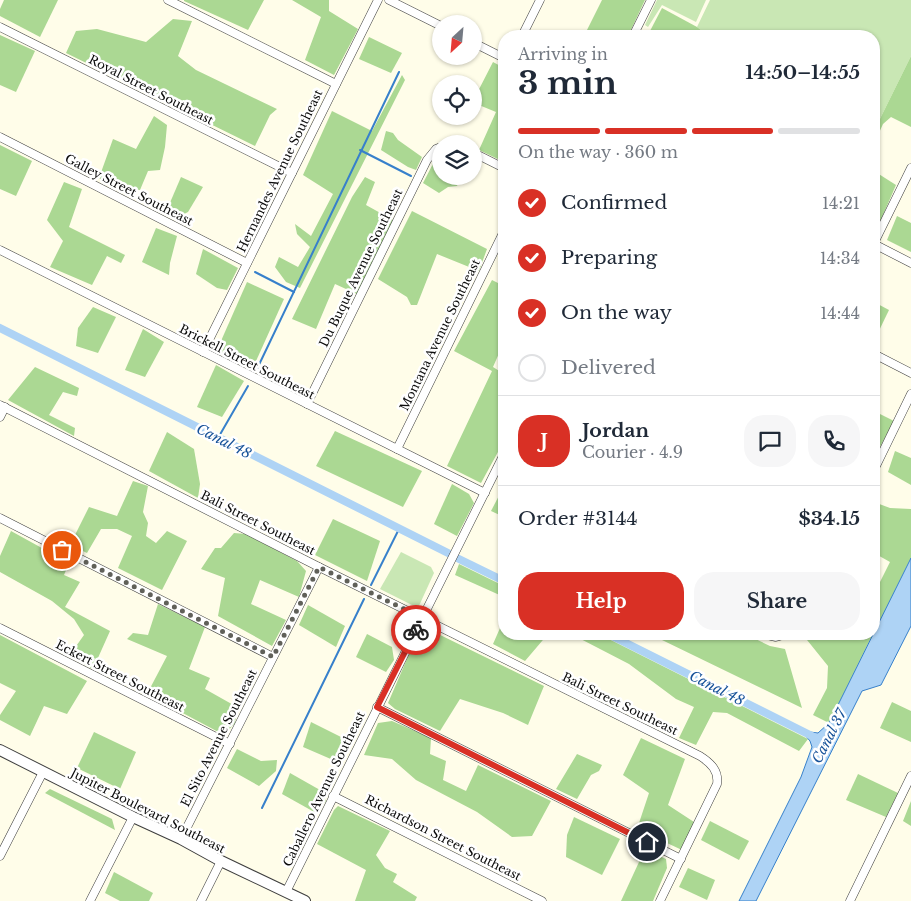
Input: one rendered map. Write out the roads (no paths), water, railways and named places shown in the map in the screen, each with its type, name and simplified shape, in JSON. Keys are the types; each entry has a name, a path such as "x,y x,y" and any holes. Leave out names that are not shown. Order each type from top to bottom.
{"street":[{"path":"168,0 336,84"},
{"name":"Hernandes Avenue Southeast","path":"203,352 378,0"},
{"path":"390,0 432,21"},
{"path":"525,30 540,0"},
{"path":"636,30 651,0"},
{"name":"Royal Street Southeast","path":"0,27 292,173"},
{"path":"482,47 498,55"},
{"name":"Galley Street Southeast","path":"0,138 248,263"},
{"name":"Du Buque Avenue Southeast","path":"307,404 427,160 432,154"},
{"path":"482,157 498,165"},
{"path":"880,232 911,168"},
{"name":"Montana Avenue Southeast","path":"397,449 498,243"},
{"path":"880,247 911,263"},
{"name":"Brickell Street Southeast","path":"0,250 485,493"},
{"path":"880,357 911,373"},
{"path":"880,456 911,394"},
{"path":"0,417 2,406"},
{"name":"Bali Street Southeast","path":"2,406 319,567 700,756 710,763 718,776 717,784 680,859"},
{"name":"Caballero Avenue Southeast","path":"286,892 498,466"},
{"path":"0,518 273,657"},
{"name":"El Sito Avenue Southeast","path":"181,839 319,567"},
{"name":"Eckert Street Southeast","path":"0,628 230,744"},
{"path":"377,707 680,859 660,901"},
{"name":"Jupiter Boulevard Southeast","path":"0,750 303,901"},
{"path":"0,856 43,772"},
{"path":"850,901 910,780"},
{"name":"Richardson Street Southeast","path":"333,796 542,901"},
{"path":"90,901 133,817"},
{"path":"201,901 221,861"}],"water":[{"name":"Canal 37","path":"911,558 911,626 881,685 862,691 756,901 739,901 801,777 812,747 805,735 810,732 818,733 829,723 870,640 880,640 880,620"}],"waterway":[{"path":"256,371 399,72"},
{"path":"360,150 411,176"},
{"path":"255,272 294,292"},
{"name":"Canal 48","path":"0,328 448,553"},
{"path":"218,438 248,386"},
{"path":"371,585 399,529"},
{"name":"Canal 48","path":"459,559 498,578"},
{"path":"262,808 364,599"},
{"name":"Canal 48","path":"620,640 816,738"}]}
